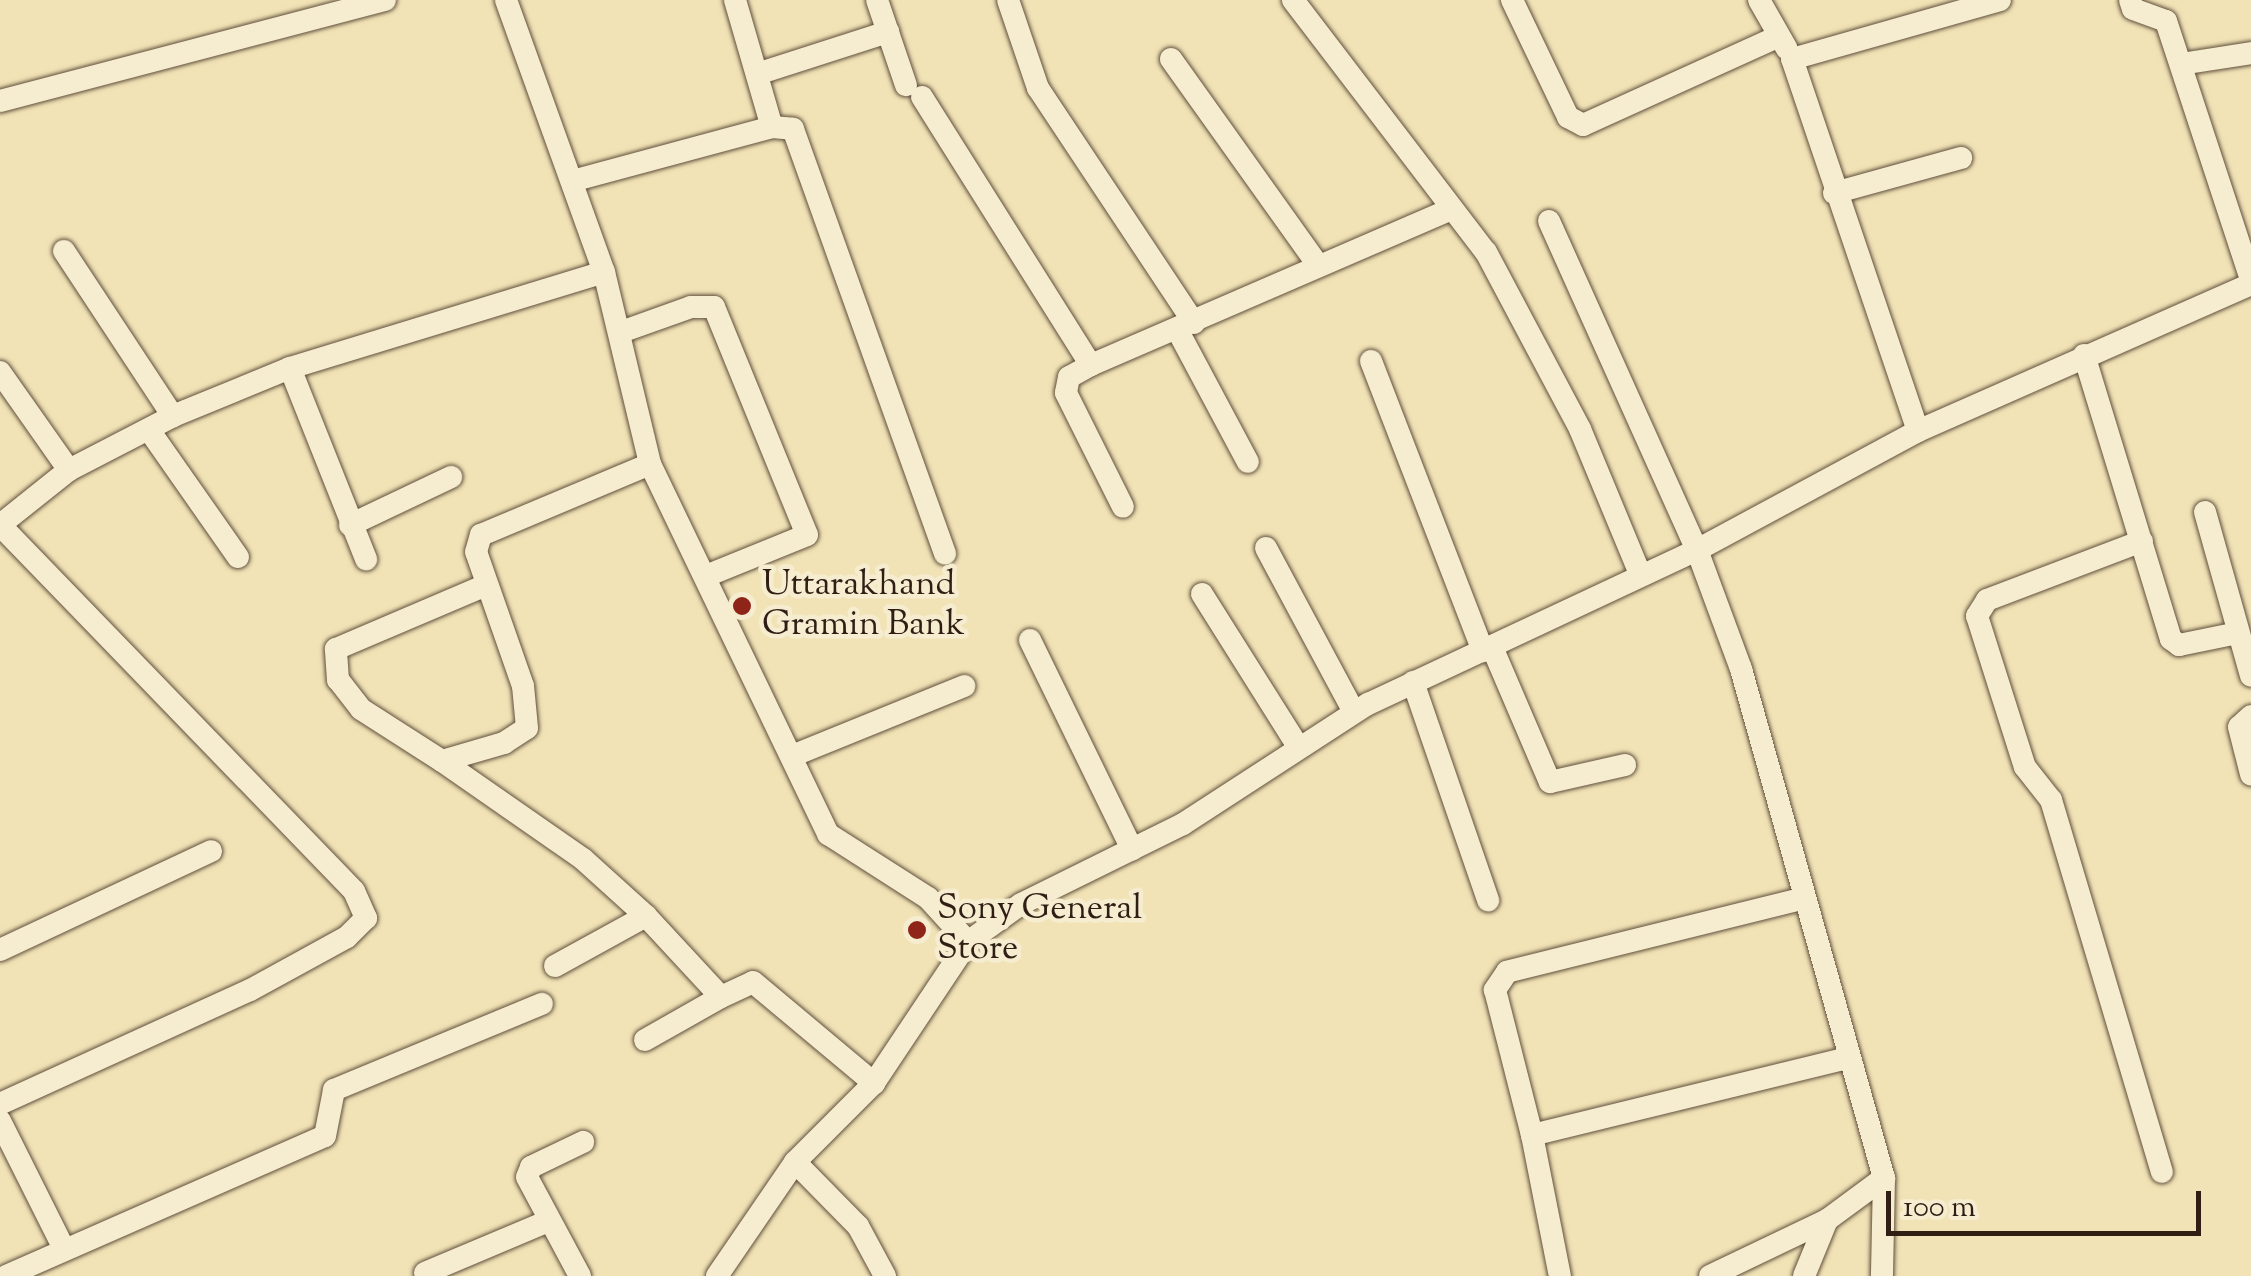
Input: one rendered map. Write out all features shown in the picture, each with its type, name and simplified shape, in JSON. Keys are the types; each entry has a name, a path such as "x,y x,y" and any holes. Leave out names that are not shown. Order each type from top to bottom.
{"street":[{"path":"0,101 384,0"},
{"path":"506,0 604,272 650,464 792,756 836,844 928,898 968,942"},
{"path":"735,0 772,127"},
{"path":"877,0 914,91 1092,365"},
{"path":"1008,0 1038,88 1187,328 1248,462"},
{"path":"1294,0 1448,210 1486,252 1526,319 1640,574"},
{"path":"1512,0 1576,124 1779,36"},
{"path":"1759,0 1792,59 1834,193 1918,431"},
{"path":"1792,59 2000,0"},
{"path":"717,1276 795,1162 874,1083 968,942 1021,904 1132,849 1354,712 1412,682 1697,550 1918,431 2251,281 2166,21 2133,9 2130,0"},
{"path":"757,74 888,32"},
{"path":"2181,64 2251,54"},
{"path":"1171,59 1316,264"},
{"path":"572,181 772,127 793,130 801,140 946,554"},
{"path":"1834,193 1961,158"},
{"path":"1123,507 1066,393 1069,376 1187,328 1316,264 1448,210"},
{"path":"1549,221 1697,550 1762,736 1884,1178 1882,1276"},
{"path":"64,251 174,416"},
{"path":"0,1104 250,990 347,937 366,918 354,891 0,525 69,470 174,416 290,368 604,272"},
{"path":"621,332 690,307 714,307 807,535 706,576"},
{"path":"2084,355 2173,642 2238,633"},
{"path":"1372,361 1488,649 1550,782 1625,765"},
{"path":"290,368 366,559"},
{"path":"0,372 69,470"},
{"path":"149,430 238,557"},
{"path":"442,761 504,744 527,728 523,686 486,586 476,544 490,528 650,464"},
{"path":"350,524 451,477"},
{"path":"2205,512 2251,676"},
{"path":"2142,540 1986,600 1977,616 2025,767 2052,800 2162,1172"},
{"path":"1266,548 1354,712"},
{"path":"486,586 346,638 336,649 338,680 361,708 583,859 646,916 722,996"},
{"path":"1202,594 1297,746"},
{"path":"1030,640 1132,849"},
{"path":"1412,682 1488,900"},
{"path":"792,756 964,686"},
{"path":"2251,716 2239,727 2251,774"},
{"path":"0,950 211,851"},
{"path":"1560,1276 1532,1135 1495,990 1506,972 1805,898"},
{"path":"555,966 646,916"},
{"path":"645,1040 753,982 874,1083"},
{"path":"6,1276 63,1247 325,1136 334,1090 542,1004"},
{"path":"1532,1135 1848,1058"},
{"path":"0,1120 63,1247"},
{"path":"580,1276 546,1222 527,1173 583,1142"},
{"path":"795,1162 858,1226 885,1276"},
{"path":"1710,1276 1827,1220 1884,1178"},
{"path":"1804,1276 1827,1220"},
{"path":"425,1274 546,1222"}],"place":[{"name":"Uttarakhand Gramin Bank","path":"742,606"},
{"name":"Sony General Store","path":"917,930"}]}
